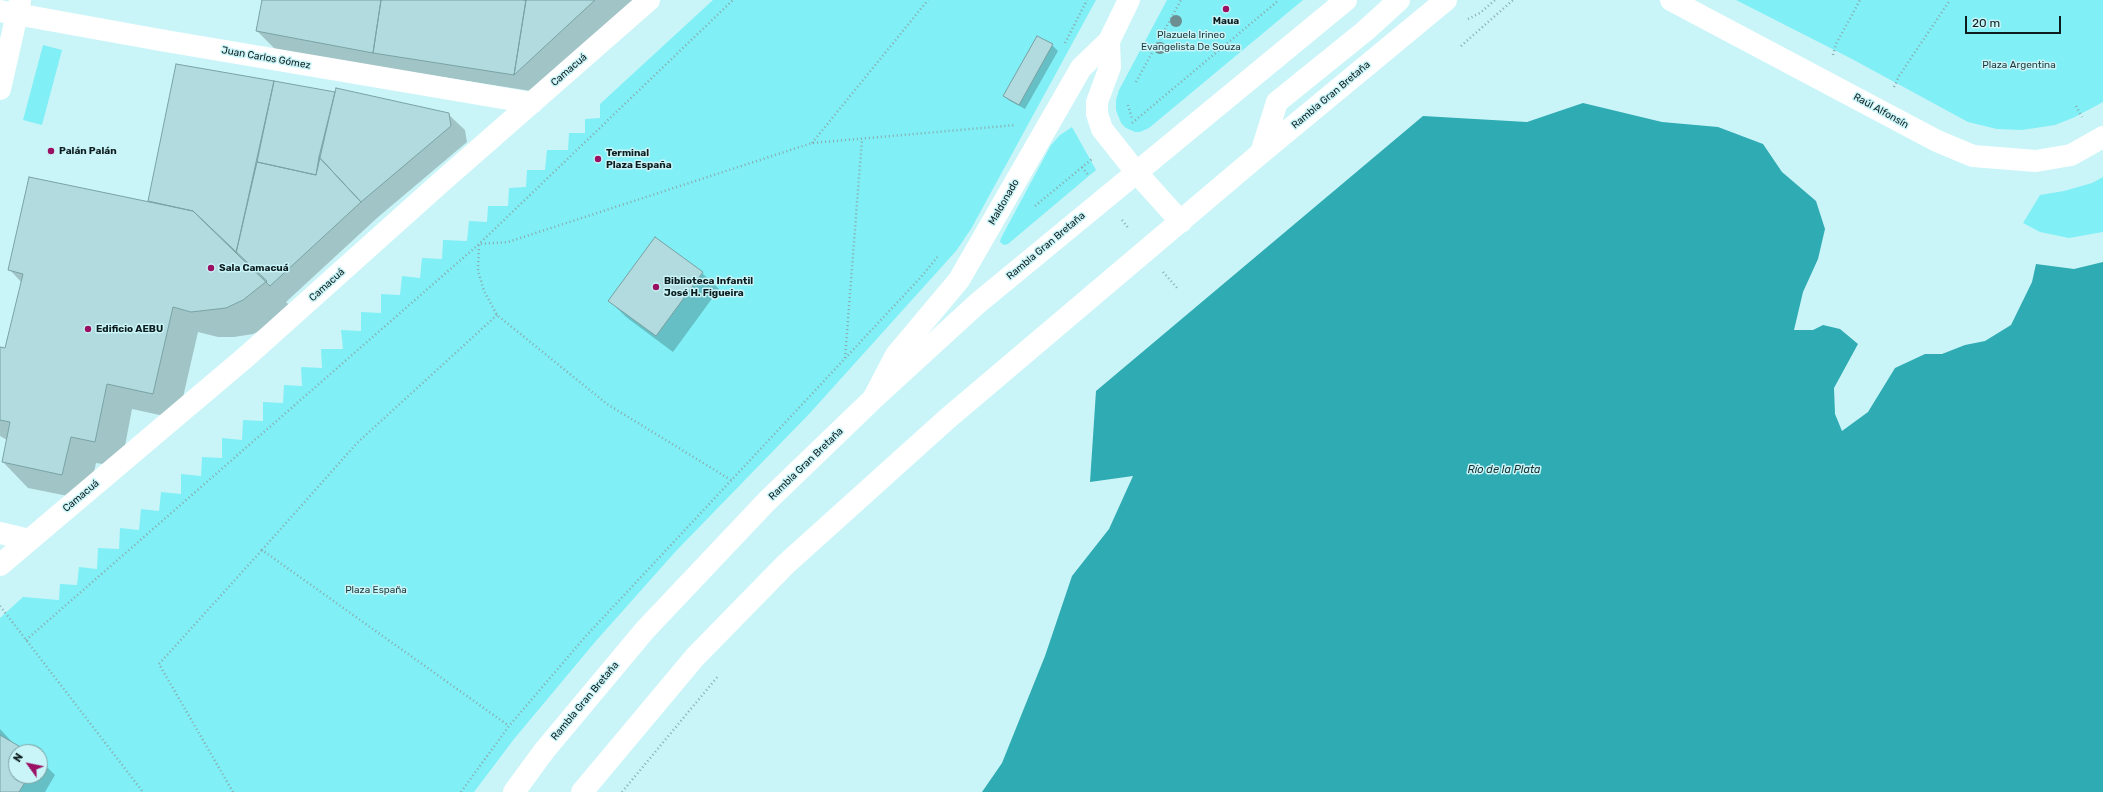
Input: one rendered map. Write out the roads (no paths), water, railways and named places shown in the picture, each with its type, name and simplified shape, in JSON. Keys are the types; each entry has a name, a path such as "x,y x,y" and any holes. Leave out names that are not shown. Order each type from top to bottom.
{"street":[{"name":"Camacuá","path":"0,565 248,356 649,0"},
{"name":"Maldonado","path":"872,400 896,355 959,280 1081,68 1109,41 1129,0"},
{"name":"Rambla Gran Bretaña","path":"514,792 548,745 650,625 767,501 872,400 978,303 1346,0"},
{"path":"1261,153 1277,102 1365,31 1399,0"},
{"name":"Rambla Gran Bretaña","path":"582,792 695,657 786,564 947,419 1261,153 1446,0"},
{"name":"Raúl Alfonsín","path":"1671,0 1937,141 1974,156 2036,162 2071,155 2103,137"},
{"name":"Juan Carlos Gómez","path":"12,8 145,38 532,103"},
{"path":"0,89 12,8"},
{"path":"1109,41 1110,67 1097,102 1097,114 1102,129 1136,172 1181,222"},
{"path":"0,533 29,540"}],"water":[{"name":"Río de la Plata","path":"1583,103 1662,122 1718,127 1763,144 1782,172 1816,201 1825,229 1818,259 1803,292 1794,330 1813,330 1823,325 1840,329 1858,344 1834,388 1835,414 1842,431 1868,412 1895,368 1925,354 1942,354 1965,345 1985,341 2011,325 2032,282 2036,264 2074,269 2103,262 2103,792 982,792 1002,763 1045,656 1072,576 1109,529 1133,476 1090,482 1096,391 1423,116 1527,122"}],"place":[{"name":"Maua","path":"1226,9"},
{"name":"Palán Palán","path":"51,151"},
{"name":"Terminal Plaza España","path":"598,159"},
{"name":"Sala Camacuá","path":"211,268"},
{"name":"Biblioteca Infantil José H. Figueira","path":"656,287"},
{"name":"Edificio AEBU","path":"88,329"}],"park label":[{"name":"Plazuela Irineo Evangelista De Souza","path":"1191,40"},
{"name":"Plaza Argentina","path":"2019,65"},
{"name":"Plaza España","path":"376,590"}]}
